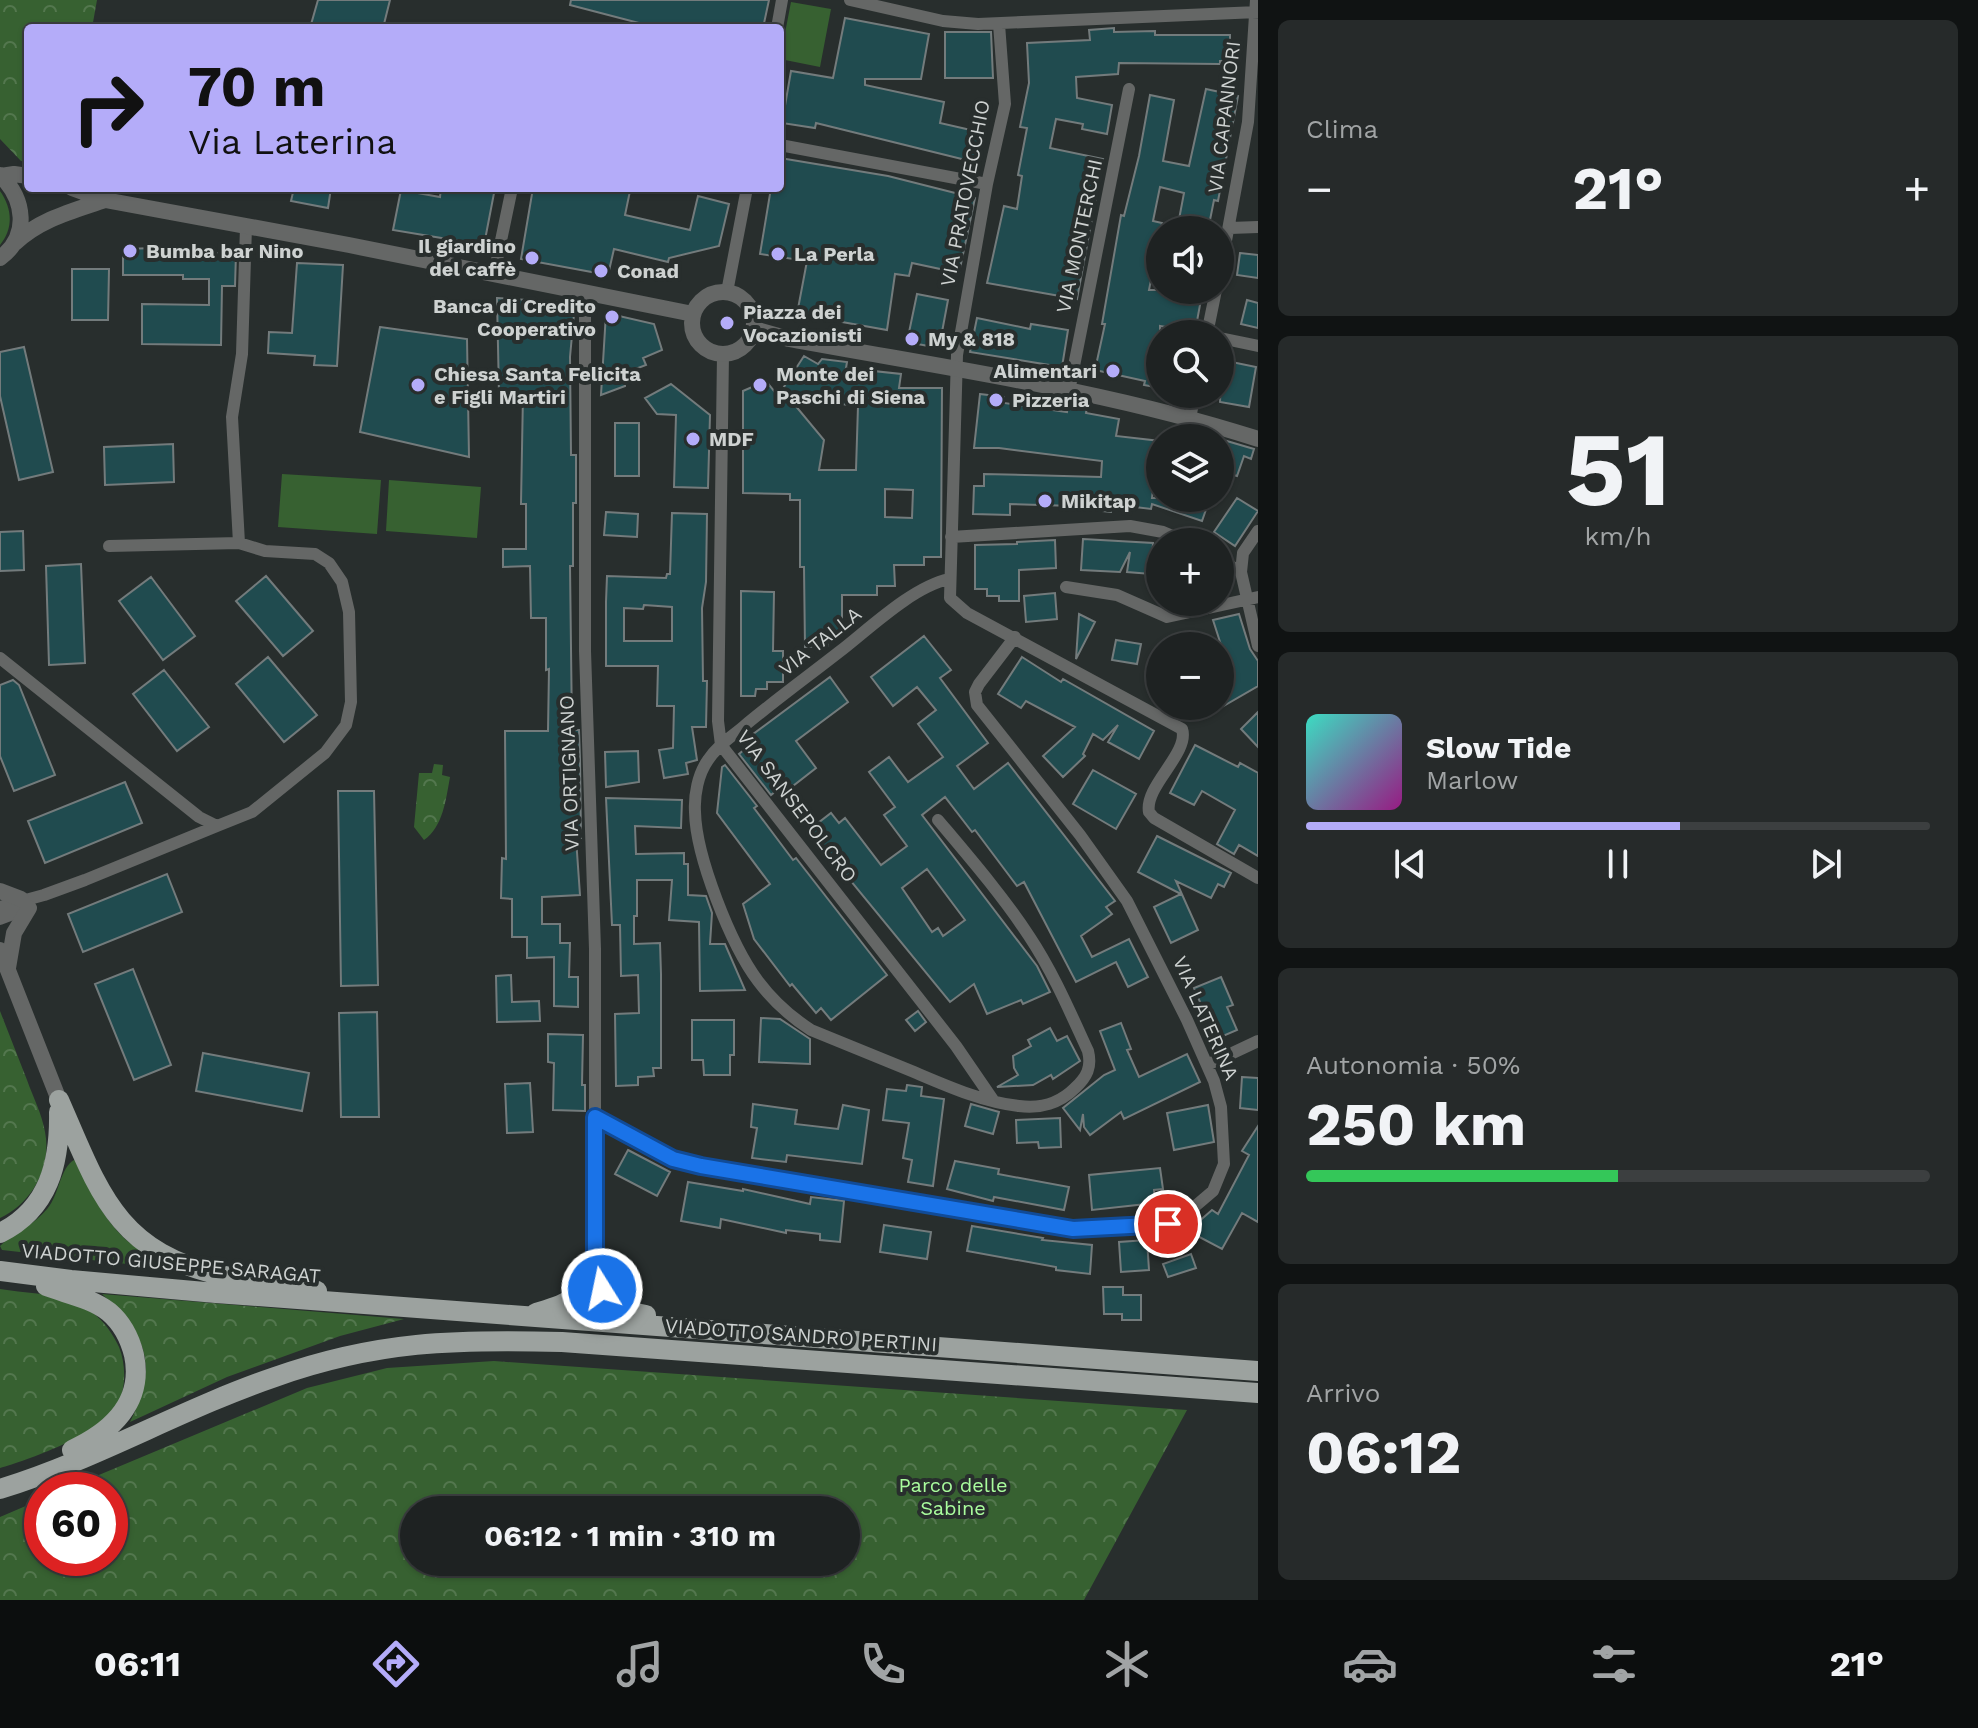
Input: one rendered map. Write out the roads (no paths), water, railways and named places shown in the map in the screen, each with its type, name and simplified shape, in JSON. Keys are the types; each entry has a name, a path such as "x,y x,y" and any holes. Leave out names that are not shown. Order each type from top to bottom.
{"main road":[{"path":"0,1233 31,1211 51,1179 59,1143 59,1100"},
{"path":"59,1100 106,1203 125,1226 147,1244 166,1256 205,1271 300,1286 338,1302"},
{"path":"524,1316 566,1303 580,1294 588,1280 595,1253"},
{"path":"595,1253 602,1289 617,1308 712,1330"},
{"path":"0,1488 109,1428 129,1403 136,1375 128,1339 108,1312 92,1302 6,1272"},
{"name":"VIADOTTO GIUSEPPE SARAGAT","path":"6,1272 338,1302"},
{"name":"VIADOTTO SANDRO PERTINI","path":"338,1302 1258,1371"},
{"name":"VIADOTTO SANDRO PERTINI","path":"0,1488 59,1468 249,1386 320,1362 420,1343 475,1339 587,1343 1258,1393"}],"street":[{"path":"778,24 782,0"},
{"path":"850,0 943,21 999,24 1257,8"},
{"name":"VIA CAPANNORI","path":"1232,216 1248,122 1257,8"},
{"name":"VIA PRATOVECCHIO","path":"956,370 961,322 1005,104 999,24"},
{"name":"VIA MONTERCHI","path":"1069,391 1129,89"},
{"path":"784,146 987,184"},
{"path":"0,175 24,175"},
{"path":"0,175 13,189 21,214 15,243"},
{"path":"83,192 105,200 693,314"},
{"path":"494,274 511,192"},
{"path":"727,292 746,192"},
{"path":"0,258 44,222 105,200"},
{"path":"239,543 232,417 242,354 246,227"},
{"path":"1234,228 1258,227"},
{"name":"VIA ORTIGNANO","path":"585,291 585,651 595,949 595,1253"},
{"path":"727,292 745,300 751,308 754,329 740,349 723,354 703,347 697,339 693,314 708,296 727,292"},
{"path":"754,329 789,339 1069,391 1190,418 1258,439"},
{"path":"1234,341 1258,346"},
{"name":"VIA SANSEPOLCRO","path":"723,354 718,701 721,745 956,1046 993,1100"},
{"path":"956,370 949,579 952,602 1182,729 1182,741 1149,801 1149,812 1154,818 1258,878"},
{"path":"1190,418 1192,408"},
{"path":"951,537 1130,526 1146,529"},
{"path":"1258,531 1243,553 1241,572 1252,598 1258,646"},
{"path":"0,919 44,895 252,812 325,753 343,730 351,702 349,612 345,591 336,572 320,555 265,551 239,543 109,546"},
{"path":"1234,568 1241,572"},
{"name":"VIA TALLA","path":"721,745 917,593 929,585 949,579"},
{"path":"1066,587 1117,595 1162,617 1252,598"},
{"name":"VIA LATERINA","path":"595,1117 673,1159 701,1166 1073,1229 1161,1226 1177,1220 1209,1195 1222,1171 1225,1142 1221,1107 1207,1065 1132,908 1093,852 977,705 975,692 979,684 1015,637"},
{"path":"0,658 199,817 217,826"},
{"path":"721,745 704,766 697,789 695,815 698,836 740,951 758,981 781,1008 811,1030 962,1092 1019,1107 1056,1101 1083,1080 1091,1062 1036,946 1004,899 938,820"},
{"path":"0,891 25,904"},
{"path":"0,907 25,904"},
{"path":"8,970 14,933 25,904"},
{"path":"0,950 59,1100"},
{"path":"1207,1065 1258,1041"}],"place":[{"name":"Bumba bar Nino","path":"130,251"},
{"name":"La Perla","path":"778,254"},
{"name":"Il giardino del caffè","path":"532,258"},
{"name":"Conad","path":"601,271"},
{"name":"Banca di Credito Cooperativo","path":"612,317"},
{"name":"Piazza dei Vocazionisti","path":"727,323"},
{"name":"My & 818","path":"912,339"},
{"name":"Alimentari","path":"1113,371"},
{"name":"Chiesa Santa Felicita e Figli Martiri","path":"418,385"},
{"name":"Monte dei Paschi di Siena","path":"760,385"},
{"name":"Pizzeria","path":"996,400"},
{"name":"MDF","path":"693,439"},
{"name":"Mikitap","path":"1045,501"}],"park label":[{"name":"Parco delle Sabine","path":"953,1496"}]}
